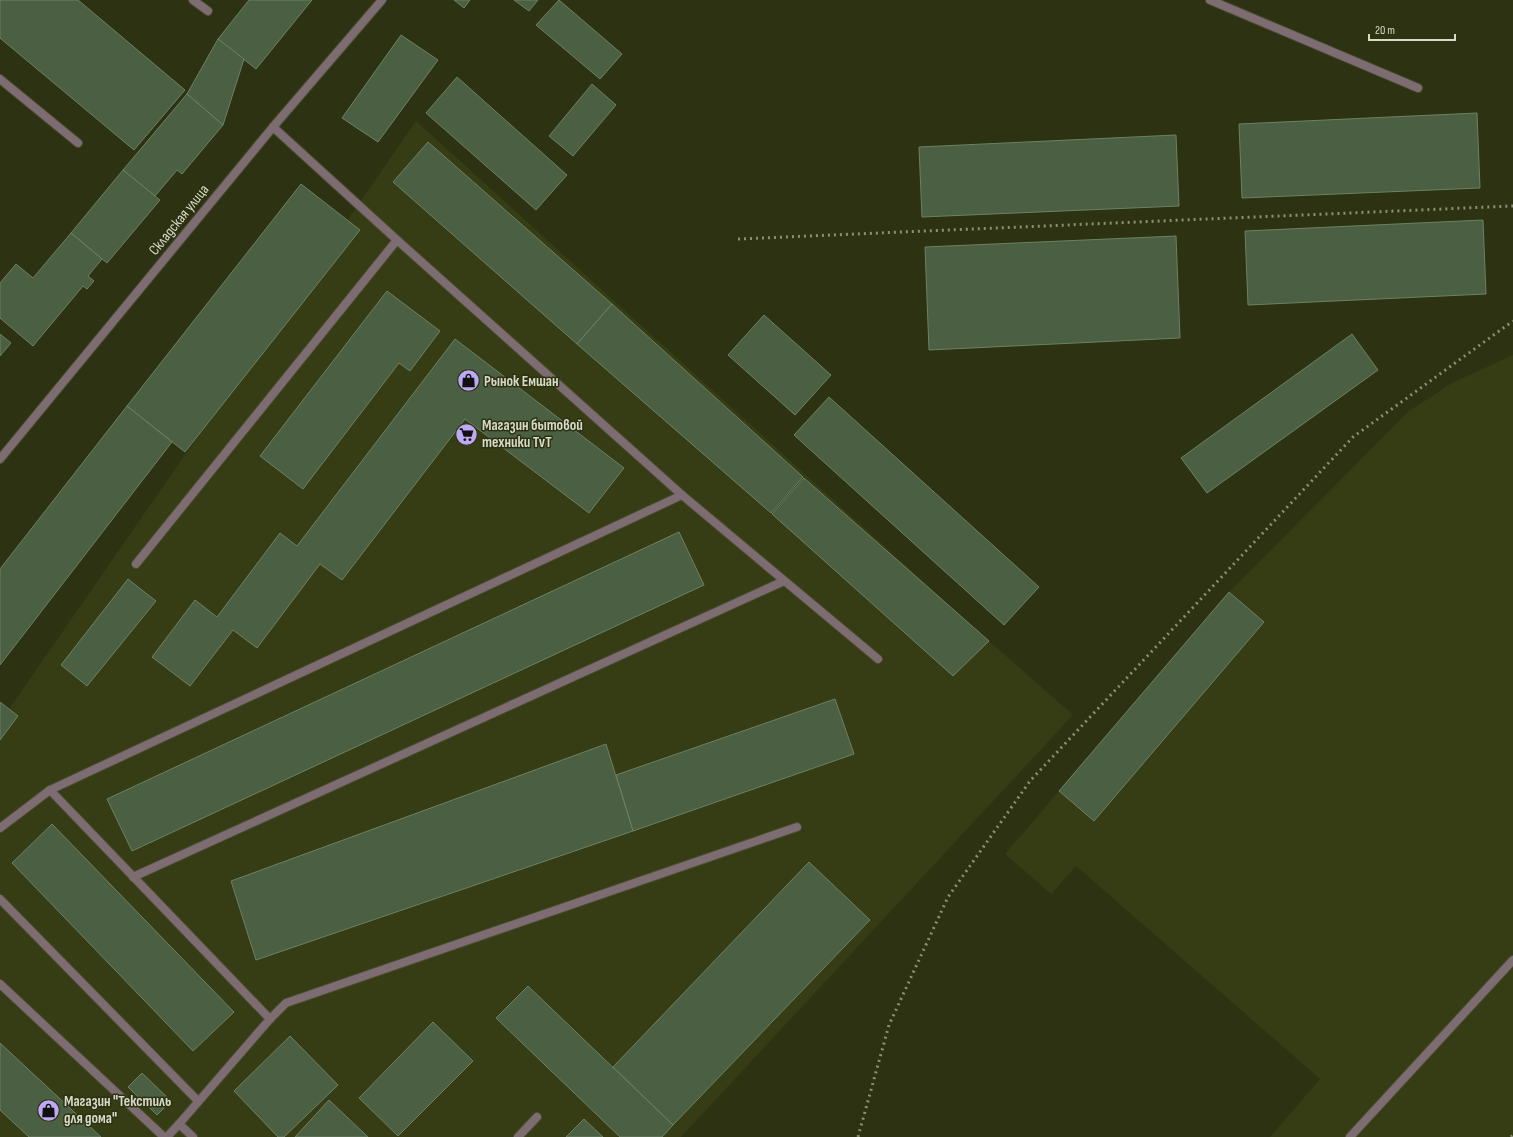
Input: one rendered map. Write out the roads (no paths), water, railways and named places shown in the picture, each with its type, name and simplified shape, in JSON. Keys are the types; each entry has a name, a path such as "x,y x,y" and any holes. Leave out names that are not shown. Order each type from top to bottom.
{"street":[{"path":"193,0 208,11"},
{"name":"Складская улица","path":"0,459 273,127 382,0"},
{"path":"1210,0 1418,88"},
{"path":"0,79 78,143"},
{"path":"273,127 682,495 878,659"},
{"path":"136,564 397,240"},
{"path":"0,828 50,790 682,495"},
{"path":"133,877 784,581"},
{"path":"50,790 270,1019"},
{"path":"0,984 166,1137 270,1019 286,1003 797,827"},
{"path":"0,899 198,1101"},
{"path":"1350,1137 1513,960"},
{"path":"518,1137 537,1117"},
{"path":"179,1124 193,1137"}],"railway":[{"path":"738,239 1513,206"},
{"path":"858,1137 889,1025 948,897 1030,781 1353,437 1513,321"}],"place":[{"name":"Рынок Емшан","path":"469,381"},
{"name":"Магазин бытовой техники TvT","path":"466,434"},
{"name":"Магазин \"Текстиль для дома\"","path":"49,1110"}]}
